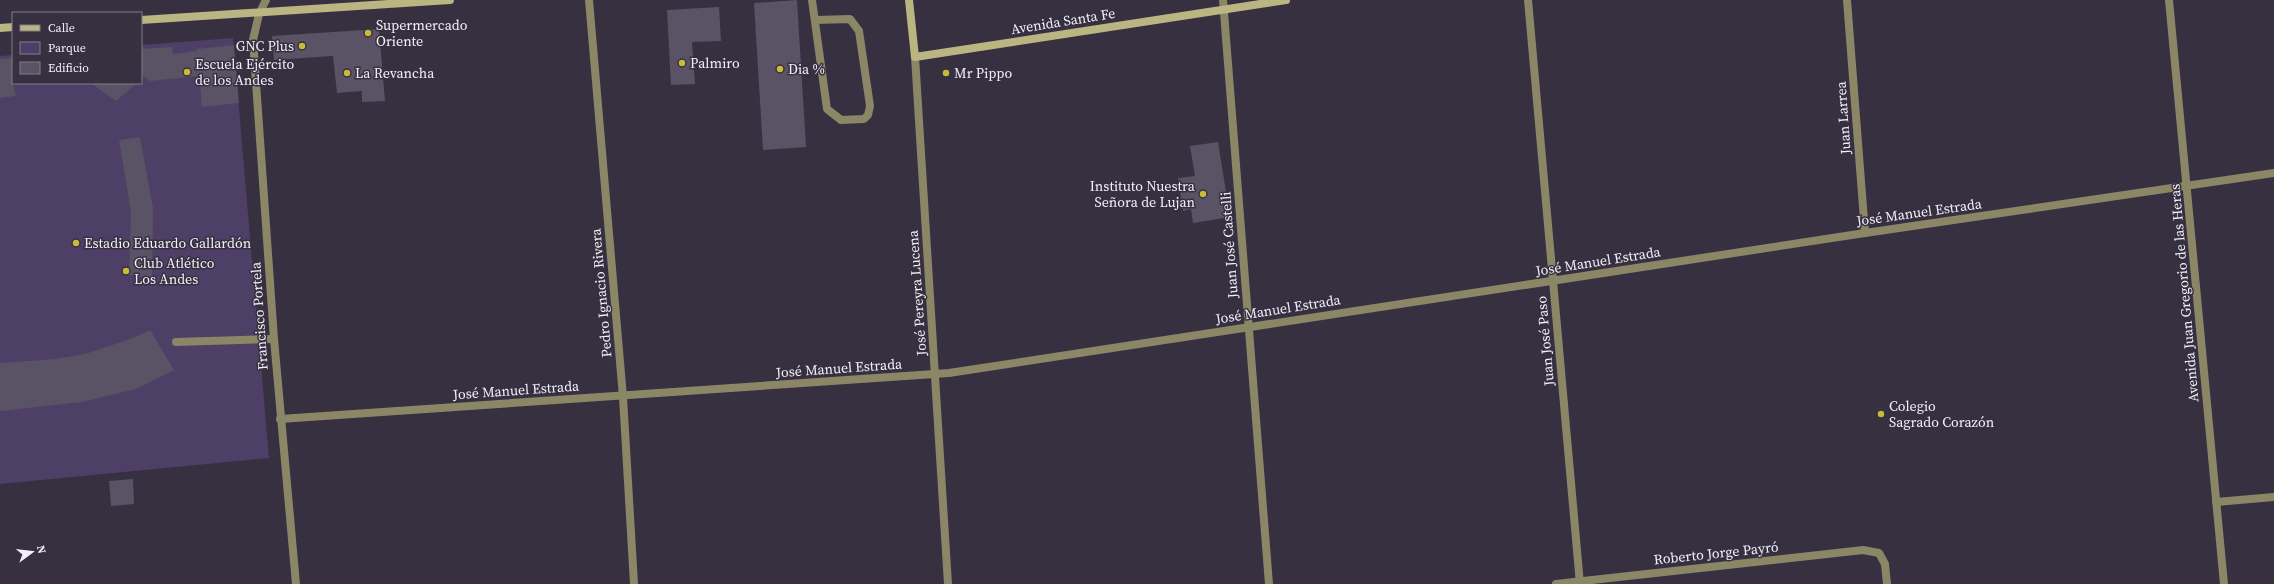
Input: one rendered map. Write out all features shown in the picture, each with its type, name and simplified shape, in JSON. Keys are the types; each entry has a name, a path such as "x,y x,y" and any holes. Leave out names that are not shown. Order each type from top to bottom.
{"main road":[{"path":"142,20 259,14 450,0"},
{"name":"José Pereyra Lucena","path":"909,0 915,56"},
{"name":"Avenida Santa Fe","path":"915,56 1286,0"},
{"path":"0,28 12,27"}],"street":[{"name":"Francisco Portela","path":"266,0 259,14 253,40 280,419 296,584"},
{"name":"Pedro Ignacio Rivera","path":"589,0 623,396 634,584"},
{"path":"812,0 827,109 841,120 864,118 868,115 870,106 859,32 856,25 850,19 815,20"},
{"name":"Juan José Castelli","path":"1223,0 1269,584"},
{"name":"Juan José Paso","path":"1528,0 1580,583"},
{"name":"Juan Larrea","path":"1847,0 1865,233"},
{"name":"Avenida Juan Gregorio de las Heras","path":"2169,0 2188,186 2224,584"},
{"name":"José Pereyra Lucena","path":"915,56 948,584"},
{"name":"José Manuel Estrada","path":"280,419 935,374 1865,233 2274,173"},
{"path":"176,342 274,339"},
{"path":"2216,502 2274,497"},
{"name":"Roberto Jorge Payró","path":"1556,584 1580,583 1863,550 1879,553 1885,564 1887,584"}],"green space":[{"name":"Club Atlético Los Andes","path":"233,38 269,458 0,484 0,56 12,55 12,84 142,84 142,45"}],"building":[{"name":"Dia %","path":"797,0 806,147 763,150 754,3"},
{"name":"Palmiro","path":"719,7 721,41 692,42 695,84 671,85 667,10"},
{"path":"379,29 385,101 362,102 362,91 337,93 333,56 274,60 272,36"},
{"path":"234,45 239,103 202,107 199,76 150,81 142,75 142,49 172,47 173,54 197,51 197,49"},
{"path":"12,58 12,84 16,96 0,98 0,59"},
{"path":"92,84 136,84 116,101"},
{"path":"140,137 153,208 152,278 129,275 131,212 119,140"},
{"name":"Instituto Nuestra Señora de Lujan","path":"1218,142 1230,217 1193,223 1191,209 1183,211 1178,178 1195,176 1190,146"},
{"path":"150,330 174,370 136,389 82,402 0,411 0,363 56,359 85,354 133,338"},
{"path":"133,479 134,504 111,506 109,481"}],"place":[{"name":"Supermercado Oriente","path":"368,33"},
{"name":"GNC Plus","path":"302,46"},
{"name":"Palmiro","path":"682,63"},
{"name":"Dia %","path":"780,69"},
{"name":"Escuela Ejército de los Andes","path":"187,72"},
{"name":"La Revancha","path":"347,73"},
{"name":"Mr Pippo","path":"946,73"},
{"name":"Instituto Nuestra Señora de Lujan","path":"1203,194"},
{"name":"Estadio Eduardo Gallardón","path":"76,243"},
{"name":"Club Atlético Los Andes","path":"126,271"},
{"name":"Colegio Sagrado Corazón","path":"1881,414"}]}
